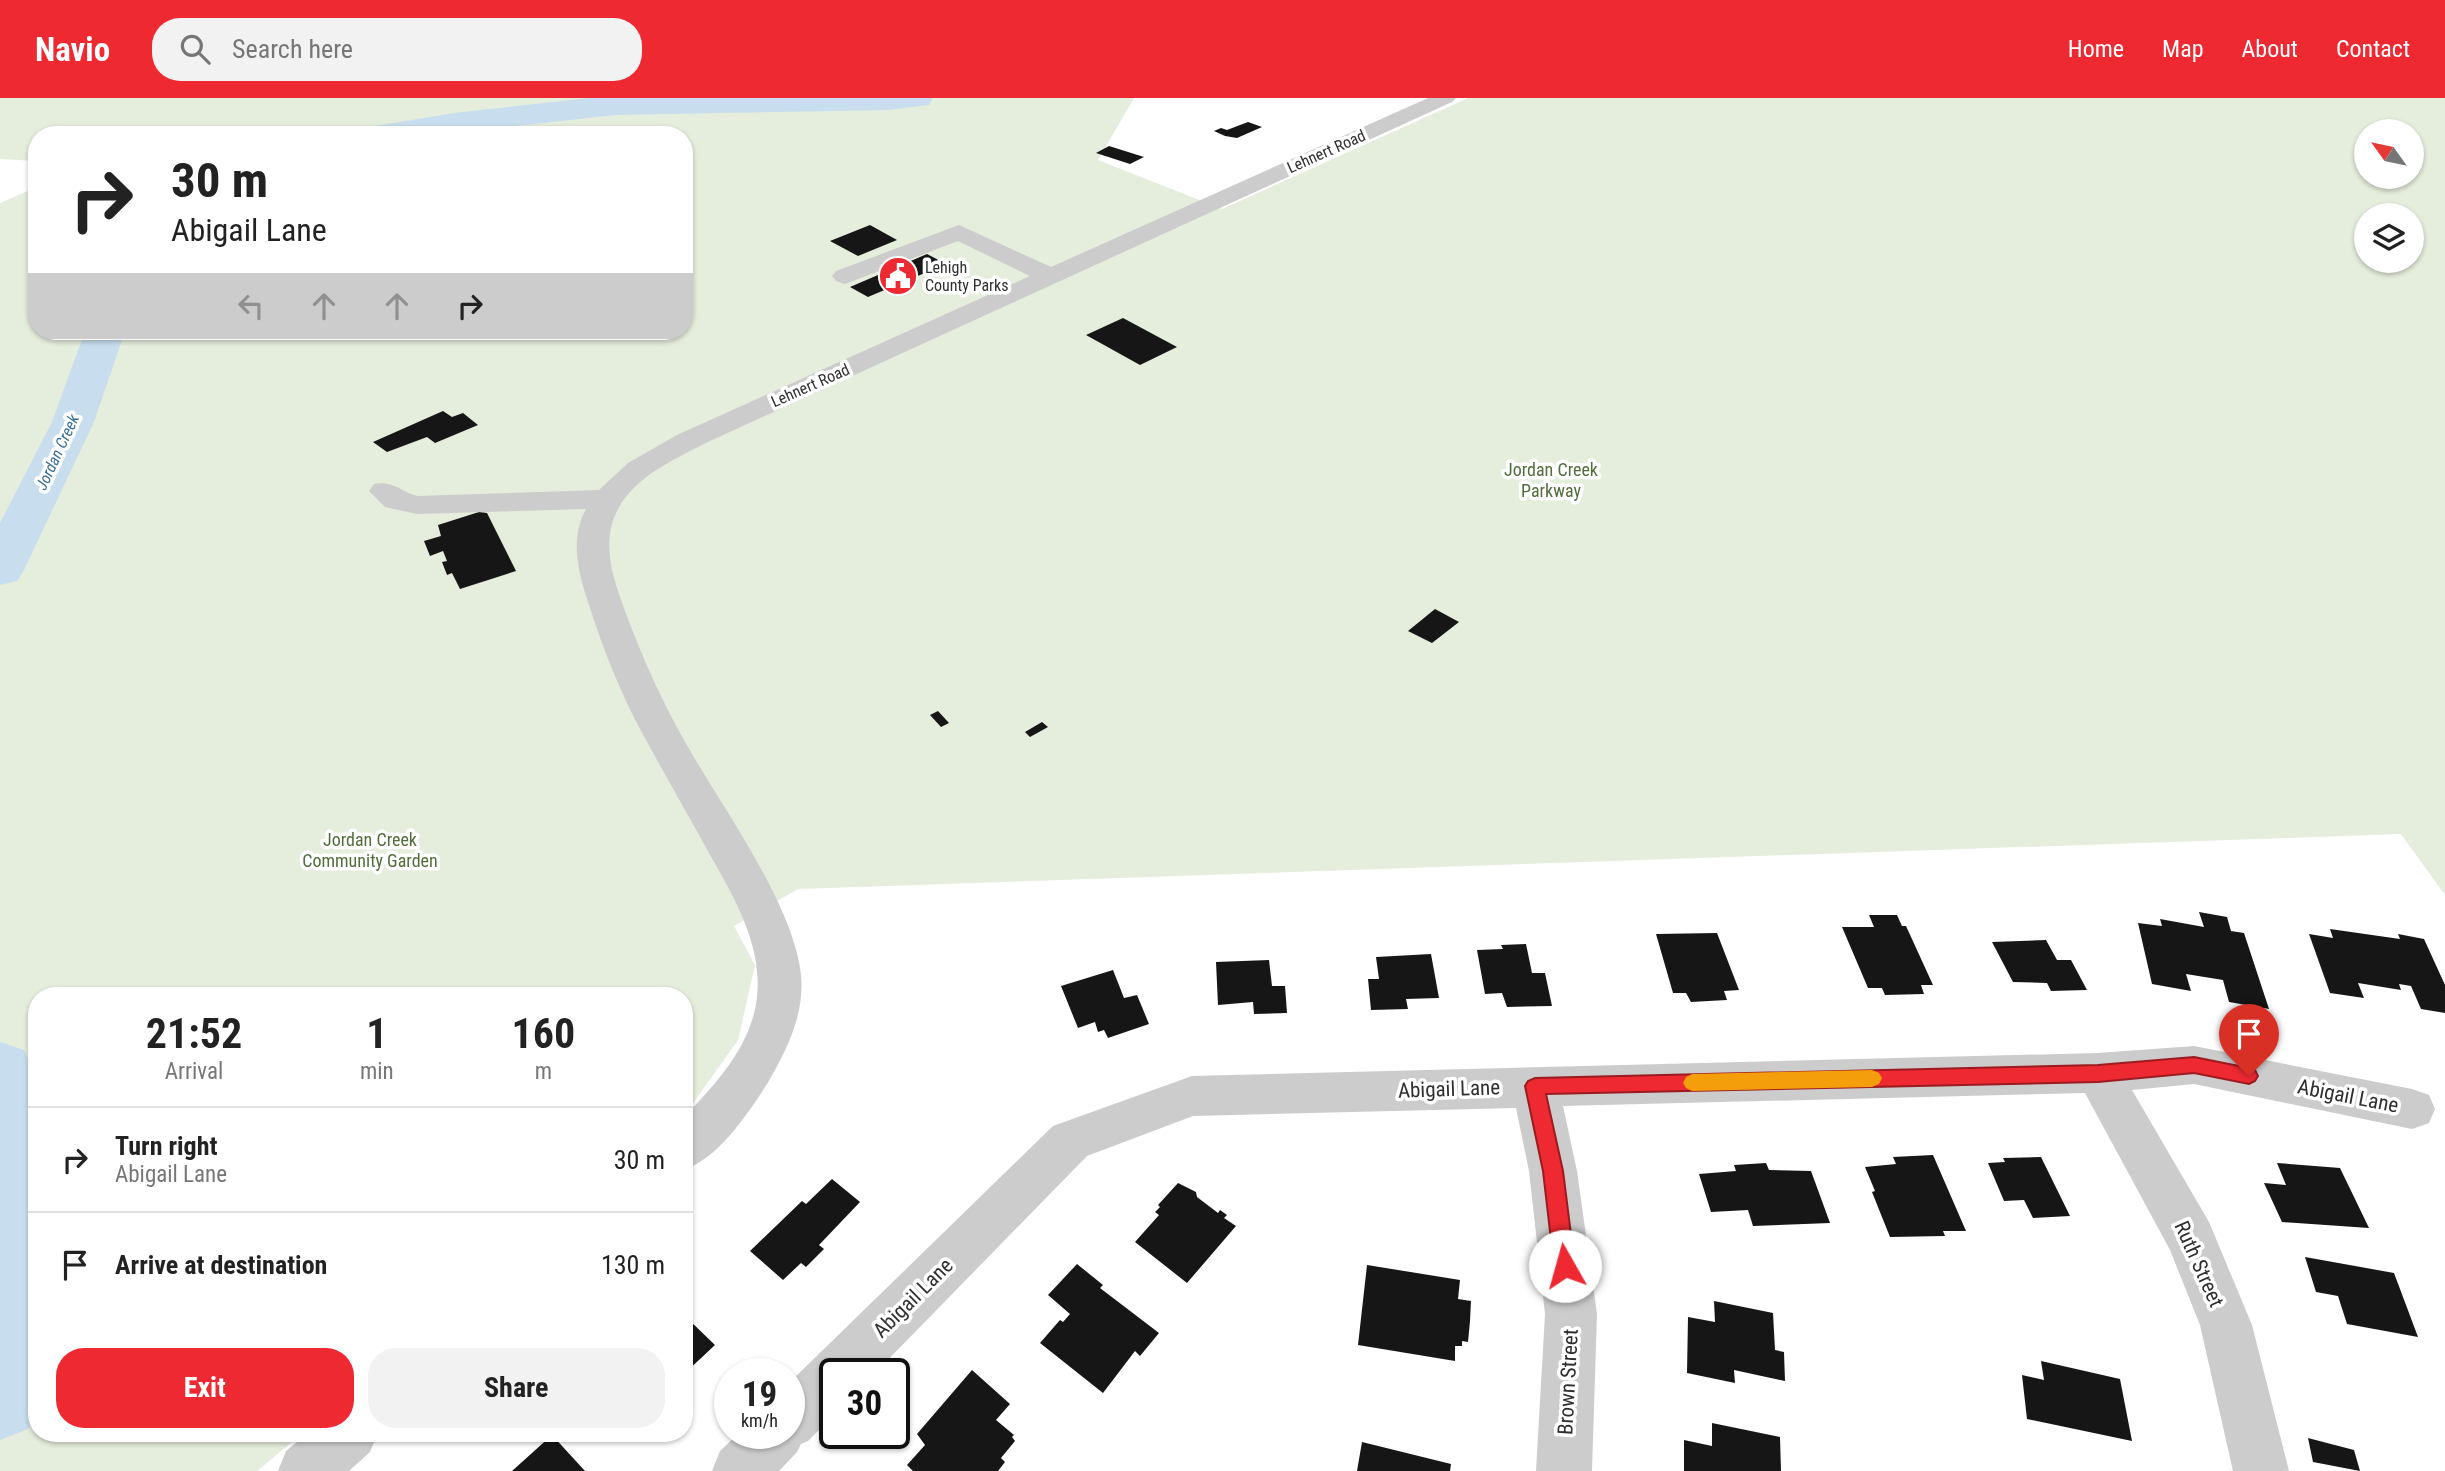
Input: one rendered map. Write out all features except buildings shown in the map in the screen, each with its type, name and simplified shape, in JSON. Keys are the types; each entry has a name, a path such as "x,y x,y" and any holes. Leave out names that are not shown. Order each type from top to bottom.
{"street":[{"name":"Lehnert Road","path":"693,1139 729,1098 751,1067 769,1034 779,1000 779,969 764,919 657,724 619,642 593,568 595,526 608,499 638,470 681,444 1445,98"},
{"path":"845,276 959,232 1049,276"},
{"path":"384,491 396,500 417,505 608,499"},
{"name":"Abigail Lane","path":"853,1358 1070,1141 1192,1096 2098,1073 2194,1065 2412,1109"},
{"name":"Ruth Street","path":"2098,1073 2191,1239 2226,1325 2261,1471"},
{"name":"Brown Street","path":"1535,1086 1553,1171 1571,1314 1564,1471"},
{"name":"Abigail Lane","path":"805,1406 819,1392"},
{"path":"306,1471 340,1442"},
{"path":"740,1471 762,1449"}],"green space":[{"name":"Jordan Creek Parkway","path":"0,98 1134,98 1098,160 1222,209 1468,98 2445,98 2445,895 2401,834 798,889 734,926 755,965 738,1040 693,1103 693,987 28,987 28,1442 292,1442 257,1471 0,1471 0,203 28,191 28,340 693,340 693,126 28,126 28,161 0,159"}],"waterway":[{"name":"Jordan Creek","path":"573,109 612,98"},
{"name":"Jordan Creek","path":"429,126 616,105 888,101 918,98"},
{"name":"Jordan Creek","path":"0,570 73,422 102,340"},
{"name":"Jordan Creek","path":"0,1070 19,1128 25,1361 0,1401"}],"slow traffic":[{"path":"1692,1083 1872,1078"}],"place":[{"name":"Lehigh County Parks","path":"898,276"}],"route":[{"path":"1565,1266 1553,1171 1535,1086 2098,1073 2194,1065 2249,1076"}],"park label":[{"name":"Jordan Creek Community Garden","path":"370,850"}]}
